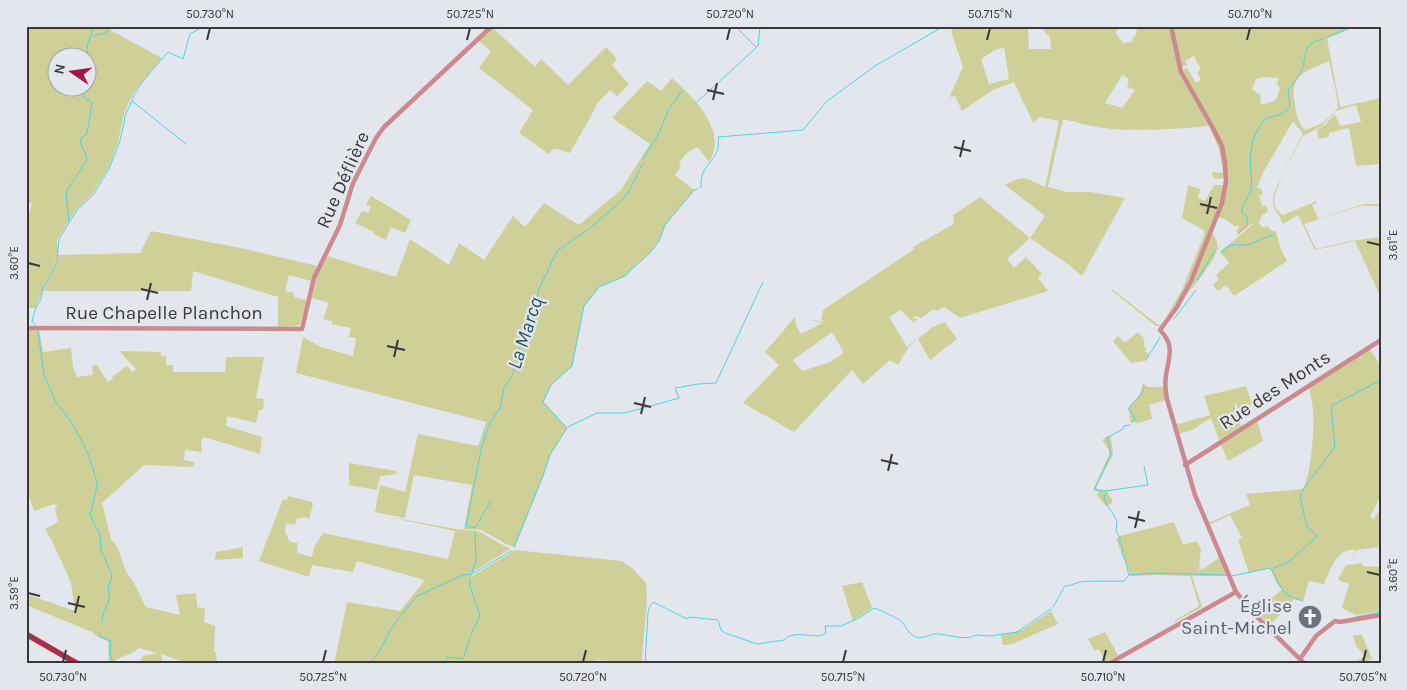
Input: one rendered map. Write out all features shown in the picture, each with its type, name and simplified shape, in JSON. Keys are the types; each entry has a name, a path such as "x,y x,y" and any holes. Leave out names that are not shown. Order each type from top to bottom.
{"main road":[{"path":"26,634 78,664"}],"street":[{"name":"Rue Déflière","path":"302,329 314,278 340,224 354,183 378,135 384,127 492,26"},
{"path":"1171,26 1181,72 1214,128 1222,146 1226,163 1226,181 1222,203 1190,281 1179,304 1160,330 1170,348 1165,391 1195,495 1236,592 1258,618 1305,664"},
{"name":"Rue Chapelle Planchon","path":"26,328 302,329"},
{"name":"Rue des Monts","path":"1185,465 1381,340"},
{"path":"1108,664 1236,592"},
{"path":"1300,659 1316,636 1335,621 1340,622 1381,615"}],"green space":[{"path":"26,26 112,26 110,30 162,58 134,92 124,113 118,143 109,167 92,194 75,211 57,240 58,255 140,253 151,231 246,249 317,266 311,281 289,275 285,291 294,293 294,297 307,300 300,324 278,327 278,297 193,271 191,291 44,291 58,257 35,308 26,308 26,223 32,204 26,201"},
{"path":"949,26 985,26 987,31 996,26 1028,26 1029,49 1051,49 1050,37 1042,26 1118,26 1116,33 1123,43 1132,42 1137,29 1146,26 1169,26 1180,72 1211,126 1222,150 1225,178 1215,179 1212,176 1213,172 1223,173 1219,149 1209,126 1130,130 1094,127 1063,119 1048,187 1067,192 1090,192 1125,198 1082,276 1030,238 1045,216 1005,185 1017,179 1026,178 1045,187 1059,121 1040,117 1033,123 1014,82 993,90 962,111 955,96 950,97 938,123 963,67 951,31 953,30","holes":["1004,47 1009,79 989,84 981,59 995,50","1122,75 1129,79 1127,87 1135,90 1122,108 1105,103"]},
{"path":"1172,26 1358,26 1327,38 1340,107 1381,98 1381,164 1356,166 1349,128 1329,133 1329,137 1319,139 1317,130 1325,125 1335,114 1340,126 1361,122 1356,105 1336,111 1322,126 1303,136 1278,181 1303,134 1293,121 1264,171 1257,187 1261,189 1263,194 1259,196 1262,206 1266,205 1268,211 1260,217 1261,219 1258,222 1263,228 1267,226 1276,232 1281,250 1287,261 1234,296 1226,285 1218,291 1213,285 1219,279 1216,275 1229,263 1220,252 1253,224 1238,235 1236,231 1239,228 1238,225 1235,227 1227,220 1218,217 1227,189 1224,148 1182,70 1187,68 1196,83 1201,80 1197,72 1201,70 1194,56 1185,61 1187,65 1181,67","holes":["1329,61 1338,108 1323,123 1305,130 1297,115 1294,86 1301,75","1264,77 1279,78 1277,84 1280,88 1276,100 1261,105 1260,94 1252,90 1256,79"]},
{"path":"493,28 535,67 541,59 568,85 606,47 617,59 612,65 629,84 617,96 610,90 595,106 570,153 554,148 549,154 519,133 533,110 479,68 491,51 479,41"},
{"path":"672,78 706,115 715,138 714,150 709,162 698,147 688,152 679,162 681,167 675,175 694,190 665,225 659,241 649,254 625,276 599,287 584,306 572,366 551,385 543,402 567,428 550,455 515,547 504,543 483,530 464,529 472,485 414,475 405,518 375,512 380,485 405,492 418,434 478,446 486,422 296,373 303,337 321,347 353,356 356,338 349,337 351,328 332,324 332,321 323,319 329,303 312,298 317,277 327,256 396,277 410,239 449,265 459,243 484,260 513,216 525,227 544,203 579,225 621,190 650,144 612,118 647,81 661,91"},
{"path":"1283,176 1276,191 1274,202 1275,207 1283,215 1317,201 1317,203 1312,205 1319,219 1364,204 1381,204 1381,206 1361,206 1304,224 1316,249 1350,241 1380,237 1381,298 1355,241 1315,250 1298,215 1283,224 1274,208 1273,199 1276,189"},
{"path":"1188,185 1200,189 1198,198 1205,201 1214,185 1224,185 1222,198 1181,296 1162,326 1156,326 1111,290 1157,324 1161,325 1164,321 1182,290 1204,235 1204,230 1182,218"},
{"path":"371,196 411,220 405,233 391,227 386,240 355,223 362,211 368,213 371,207 366,204"},
{"path":"980,197 1030,238 1007,259 1014,268 1026,257 1042,274 1038,278 1048,291 960,318 944,307 936,311 934,309 921,318 916,316 913,318 917,319 914,323 900,310 889,317 907,347 917,339 908,348 898,365 890,360 863,384 853,369 859,380 852,370 794,432 743,403 779,365 765,352 795,317 796,325 801,334 822,323 808,319 824,322 821,319 823,310 903,257 914,249 913,247 954,224 953,215","holes":["832,332 844,353 828,363 802,371 793,360"]},
{"path":"1211,231 1217,245 1215,255 1203,274 1184,296"},
{"path":"945,322 957,339 930,360 918,339 931,328"},
{"path":"26,330 39,330 43,352 71,348 73,367 77,377 93,375 92,366 96,364 108,382 127,366 133,372 136,369 119,351 161,352 161,356 166,356 166,365 173,365 173,372 225,372 226,357 264,357 256,398 264,399 263,410 259,410 256,423 227,416 226,426 262,437 260,454 204,437 201,440 202,452 185,450 184,460 194,462 193,467 144,465 102,503 111,539 118,548 126,572 133,581 146,607 180,615 176,595 196,593 197,607 205,609 204,622 215,626 214,652 216,652 217,663 238,662 238,664 190,664 161,654 163,664 139,664 143,656 157,653 139,648 109,664 108,641 96,636 92,632 26,605 26,594 75,611 71,583 45,529 58,522 55,508 58,506 54,504 34,511 26,488"},
{"path":"1138,332 1144,338 1145,342 1143,345 1147,349 1145,351 1149,354 1145,361 1131,363 1113,341 1118,336 1125,343"},
{"path":"1369,348 1381,366 1381,495 1370,517 1374,519 1381,507 1381,547 1356,550 1350,562 1355,550 1343,552 1335,561 1324,584 1309,581 1303,601 1294,599 1270,625 1256,612 1282,590 1276,582 1271,569 1268,568 1249,573 1238,540 1242,538 1230,515 1209,525 1208,523 1250,505 1246,494 1303,489 1308,473 1313,437 1313,409 1309,386"},
{"path":"1142,383 1148,387 1164,387 1166,400 1149,405 1152,419 1138,423 1130,422 1129,406 1140,393"},
{"path":"1246,386 1252,404 1238,409 1236,403 1234,404 1241,426 1219,440 1211,418 1192,430 1178,434 1175,425 1210,415 1204,396"},
{"path":"1257,420 1263,441 1228,461 1221,445 1197,460"},
{"path":"1108,436 1111,437 1113,455 1096,487 1106,491 1112,499 1112,503 1106,506 1097,495 1099,491 1093,490 1109,455 1109,450 1102,440"},
{"path":"349,463 396,471 396,474 380,476 377,490 349,485"},
{"path":"288,496 312,502 313,504 309,519 305,517 296,519 295,525 286,523 285,532 290,542 298,543 297,553 312,557 314,547 323,533 448,559 455,531 379,515 456,529 478,531 510,549 471,573 472,576 515,550 621,561 631,567 646,583 647,603 642,664 597,660 582,664 334,664 347,602 400,611 425,580 357,561 353,572 312,565 309,577 259,561 283,499 287,500"},
{"path":"1174,522 1183,545 1197,541 1201,549 1199,570 1220,557 1227,576 1192,576 1202,607 1175,622 1199,606 1190,576 1131,576 1116,539 1120,536"},
{"path":"243,547 243,558 215,560 216,552"},
{"path":"1362,563 1363,566 1381,567 1381,611 1356,615 1342,608 1349,584 1338,580 1346,565"},
{"path":"862,582 872,608 853,621 842,586"},
{"path":"1051,611 1058,624 1012,644 1003,645 1001,635 1022,630"},
{"path":"1105,632 1118,655 1105,662 1100,651 1097,649 1095,651 1088,639"},
{"path":"1362,635 1372,658 1364,664 1351,664 1364,655 1356,646 1353,636"}],"waterway":[{"path":"87,48 94,26"},
{"path":"93,36 105,33 111,26"},
{"path":"132,100 142,83 168,52 183,59 190,34 204,26"},
{"path":"735,26 756,47"},
{"name":"La Marcq","path":"697,102 758,46 760,26"},
{"path":"701,188 704,171 716,154 718,137 803,130 827,101 875,66 944,26"},
{"path":"1326,38 1354,26"},
{"path":"1239,233 1247,225 1247,216 1242,213 1242,209 1252,188 1250,157 1253,140 1266,118 1282,113 1290,107 1288,90 1302,70 1306,50 1311,44 1322,39"},
{"name":"La Marcq","path":"643,159 659,133 669,109 682,91"},
{"path":"35,325 32,321 36,307 57,262 59,239 69,223 66,192 87,160 80,142 81,138 87,134 92,103 85,98"},
{"path":"70,221 78,209 93,195 109,169 120,141 125,115 132,101 186,144"},
{"name":"La Marcq","path":"490,502 475,528 466,526 482,445 490,423 500,408 504,388 513,374 521,344 533,318 539,289 557,251 586,231 618,204 628,193 643,163"},
{"path":"514,547 550,455 567,428 543,402 551,385 572,366 584,306 599,287 625,276 649,254 659,241 665,225 694,190 697,189"},
{"path":"1221,252 1229,246 1247,245 1274,235"},
{"path":"1197,280 1214,252"},
{"path":"568,427 597,413 625,413 679,398 675,388 716,383 763,282"},
{"path":"1174,319 1196,290"},
{"path":"38,331 44,375 56,402 72,423 87,451 97,482 90,515 100,535 101,550 112,575 108,587 109,598 102,622"},
{"path":"1146,360 1160,337"},
{"path":"1274,568 1290,561 1317,536 1307,527 1300,497 1303,489 1335,447 1331,406 1381,380"},
{"path":"1132,422 1135,420 1134,416 1128,409 1140,396 1144,388"},
{"path":"1053,607 1065,586 1086,581 1124,581 1129,575 1122,553 1123,549 1120,538 1116,531 1117,521 1105,500 1104,496 1107,493 1095,490 1095,488 1111,454 1107,438 1123,429 1124,426 1130,425"},
{"path":"1105,491 1148,485 1144,466"},
{"name":"La Marcq","path":"472,573 476,560 475,532"},
{"path":"369,664 379,652 392,627 417,596 463,575 472,574 511,551"},
{"path":"1232,576 1270,568 1282,589 1289,596 1303,601"},
{"path":"1129,575 1155,573 1227,575"},
{"path":"470,579 470,586 480,615 471,635"},
{"path":"645,664 648,613 653,602 687,619 689,617 718,620 721,630 725,633 757,644 784,640 794,635 822,635 826,633 825,626 841,626 859,618 874,608 899,620 916,637 936,634 968,638 976,635 990,636 1017,632 1051,609"},
{"path":"1356,617 1381,612"},
{"path":"99,633 100,637 111,641 110,655 114,664"},
{"path":"445,664 447,657 463,659 470,638"}],"place":[{"name":"Église Saint-Michel","path":"1310,617"}]}
